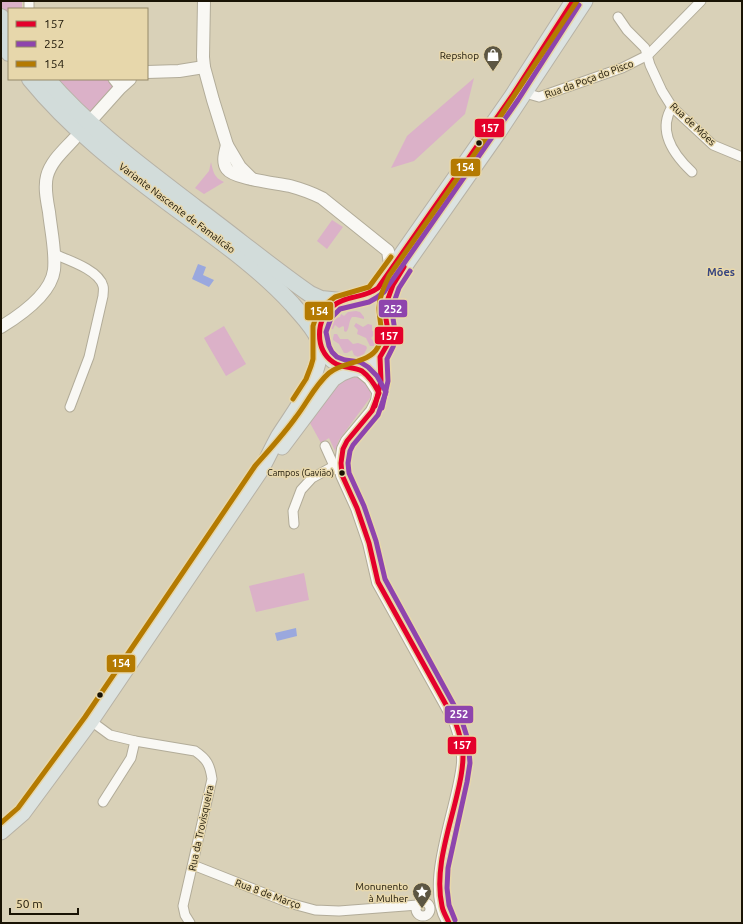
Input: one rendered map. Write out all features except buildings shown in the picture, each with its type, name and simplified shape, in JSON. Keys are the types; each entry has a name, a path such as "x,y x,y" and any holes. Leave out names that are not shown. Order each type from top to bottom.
{"highway":[{"path":"1,17 8,28"},
{"path":"1,41 8,52"},
{"name":"Variante Nascente de Famalicão","path":"31,80 74,126 114,160 255,268 314,328 320,343"},
{"name":"Variante Nascente de Famalicão","path":"48,80 68,102 128,156 310,294 321,299 348,300"}],"main road":[{"path":"1,832 23,812 91,721 261,470 278,438 314,378 320,357 318,331 325,313 332,306 348,300 367,296 373,292 391,270 512,96 573,1"},
{"path":"386,321 388,294 395,280 525,93 585,1"},
{"path":"261,470 286,443 333,379 342,373 374,363 386,349 389,330 381,312 374,305 364,300 348,300"},
{"path":"320,343 325,355 333,362 342,367 355,369"}],"street":[{"path":"204,1 204,67 227,145 224,156 224,162 227,170 235,170 241,177 291,186 322,198 388,251 391,270"},
{"name":"Rua da Poça do Pisco","path":"525,93 539,97 622,68 648,56 701,1"},
{"name":"Rua de Mões","path":"618,17 627,30 645,48 650,65 662,91 672,107 714,145 742,156"},
{"path":"148,72 179,71 204,67"},
{"path":"94,117 116,83 126,80"},
{"path":"672,107 666,121 668,140 672,148 692,172"},
{"path":"3,326 38,299 46,289 53,275 54,254 46,194 47,177 56,160 74,139"},
{"path":"388,251 406,247"},
{"path":"54,254 92,272 103,286 103,296 89,357 70,407"},
{"path":"339,468 343,449 347,441 372,411 379,393 381,375 380,357"},
{"path":"355,369 370,379 379,393"},
{"path":"325,446 339,468 357,508 369,543 378,582 455,721 461,737 463,764 441,869 440,892 442,908 449,923"},
{"path":"294,524 293,511 300,490 312,478 339,468"},
{"name":"Rua da Trovisqueira","path":"91,721 110,735 135,741 195,751 203,756 209,764 212,779 183,906 185,915 190,923"},
{"path":"103,802 131,758 135,741"},
{"name":"Rua 8 de Março","path":"193,865 289,903 316,910 339,911 422,904"},
{"path":"440,892 422,904 417,911 423,917 442,908"}],"shaded area":[{"path":"1,1 22,1 22,8 8,8 8,20 1,10"},
{"path":"474,78 465,114 414,161 391,168 407,136"},
{"path":"53,80 108,80 114,87 90,111"},
{"path":"211,162 216,176 224,182 204,194 195,188 209,171"},
{"path":"332,220 343,227 327,249 317,241"},
{"path":"348,312 360,312 364,319 352,317 346,332 344,331 343,326 339,328 335,325 333,329 331,329 333,322 340,317 341,314 344,316"},
{"path":"356,323 363,327 368,324 372,325 372,331 377,332 371,338 375,343 374,346 370,346 366,338 357,334 358,330 354,326"},
{"path":"224,326 246,364 226,376 204,338"},
{"path":"334,334 337,334 340,339 348,339 353,344 358,343 366,346 367,348 364,354 358,357 354,355 352,350 344,353 339,344 333,340"},
{"path":"362,376 371,388 370,398 339,440 335,451 329,438 321,443 310,423 339,380"},
{"path":"304,573 309,600 256,612 249,586"}],"water":[{"path":"198,264 206,267 203,275 214,280 209,287 192,279"},
{"path":"296,628 297,636 277,641 275,633"}],"transit line":[{"name":"157","path":"449,923 444,913 440,892 441,864 461,776 463,756 462,743 455,721 378,582 369,543 357,508 342,475 341,463 343,449 347,441 372,411 379,393 372,381 362,371 355,368 344,367 333,362 327,356 320,342 320,326 327,312 333,306 343,300 366,294 378,288 512,96 573,1"},
{"name":"154","path":"1,823 18,808 85,717 255,466 300,412 319,383 335,369 362,360 374,353 381,338 379,308 380,300 389,276 492,129 577,1"},
{"name":"252","path":"455,920 449,905 447,888 448,868 470,763 468,740 461,718 385,579 376,541 364,506 349,473 348,463 350,451 353,445 378,415 386,392 377,376 368,367 360,362 345,360 337,357 329,346 326,332 331,318 340,309 369,302 384,292 518,100 579,5"},
{"name":"154","path":"293,399 306,379 311,366 313,359 313,326 320,309 335,297 369,287 391,257"},
{"name":"157","path":"375,406 381,381 380,357 387,345 389,337 386,319 386,304 393,285 404,267"},
{"name":"252","path":"382,408 388,381 387,359 396,338 393,305 399,288 410,271"}],"place":[{"name":"Repshop","path":"493,72"},
{"name":"Campos (Gavião)","path":"342,473"},
{"name":"Monunento à Mulher","path":"422,909"}],"district":[{"name":"Mões","path":"721,272"}]}
